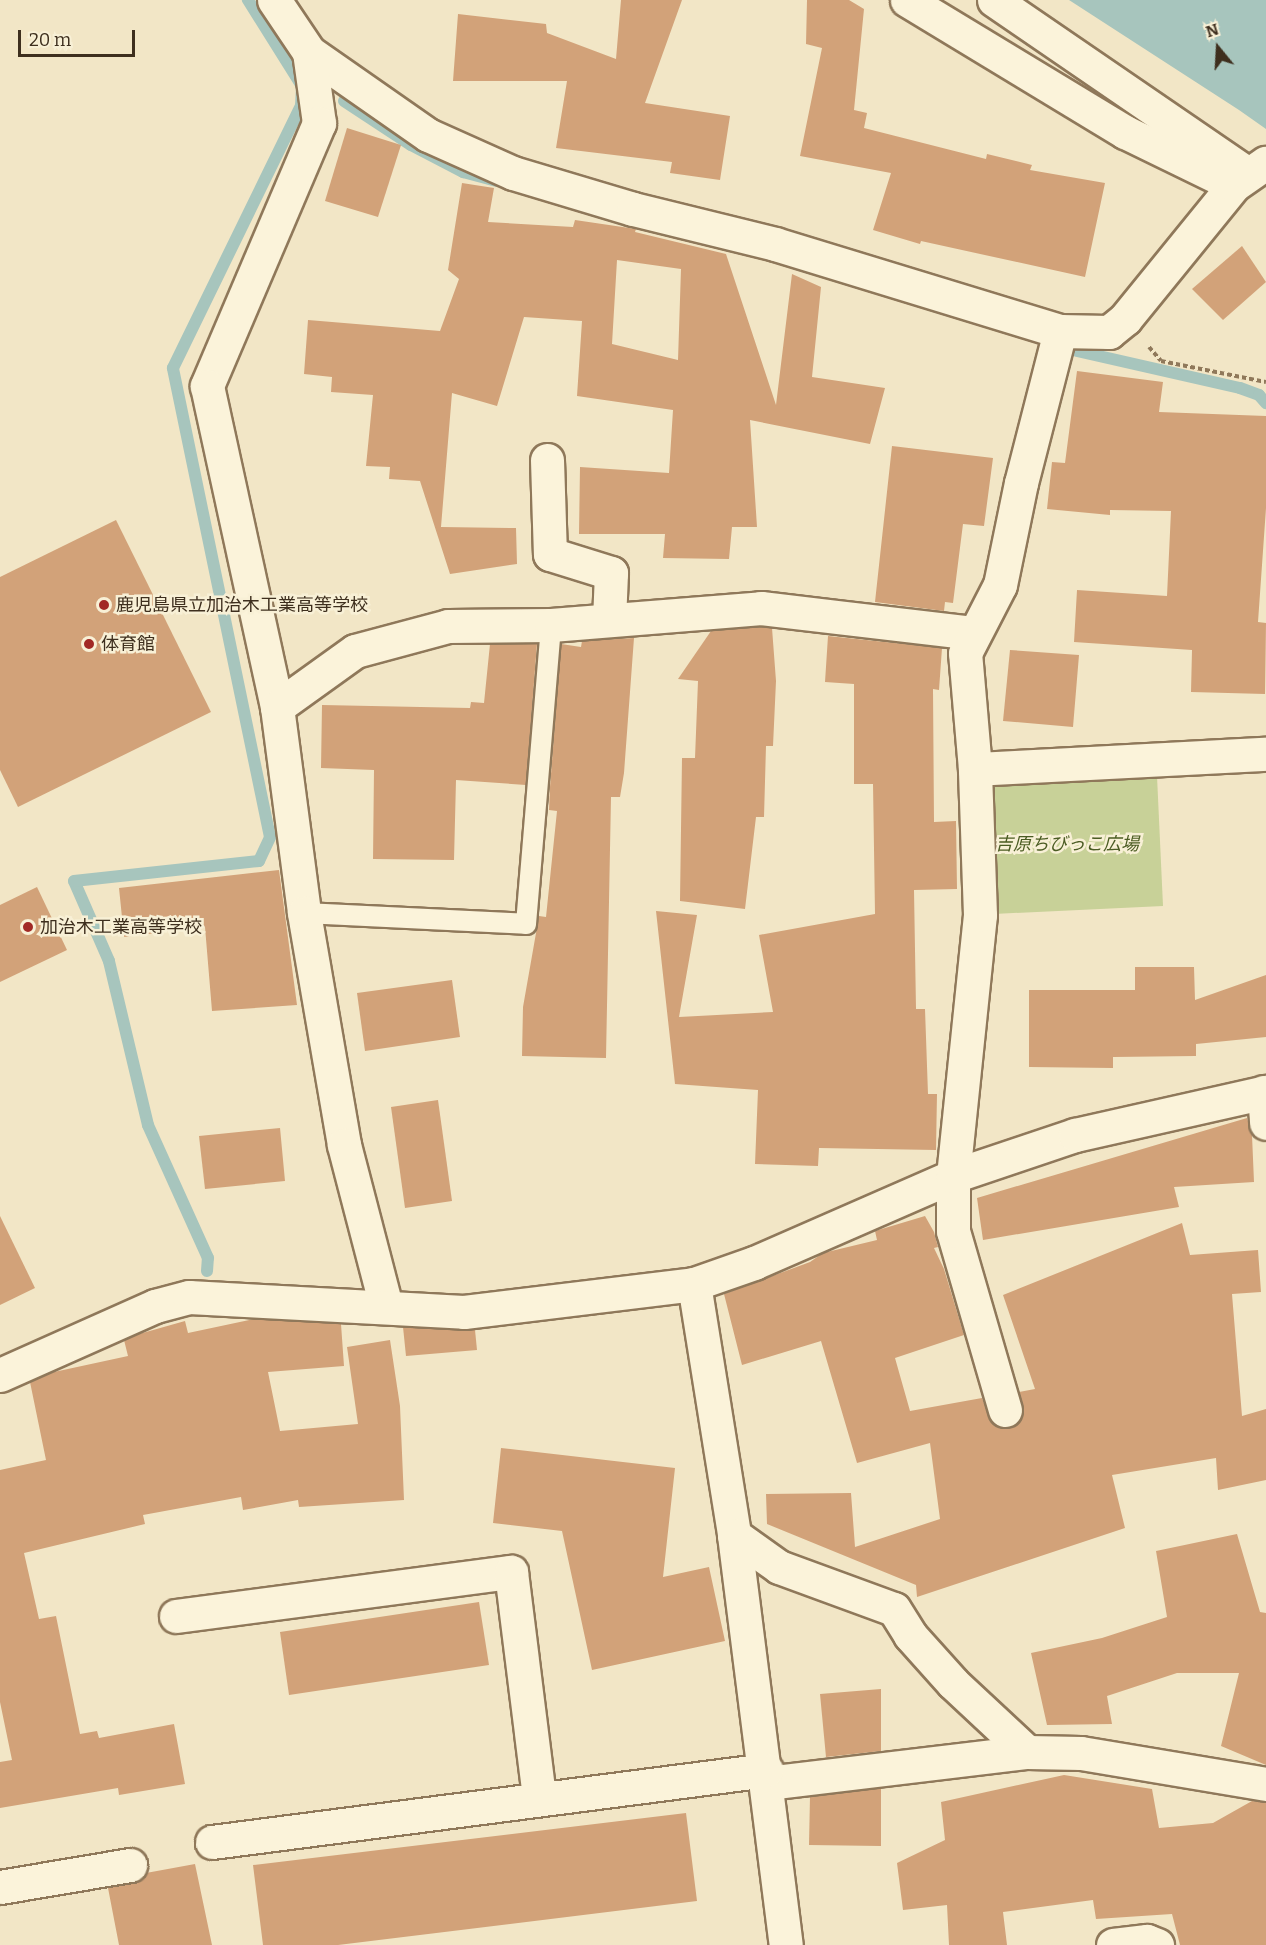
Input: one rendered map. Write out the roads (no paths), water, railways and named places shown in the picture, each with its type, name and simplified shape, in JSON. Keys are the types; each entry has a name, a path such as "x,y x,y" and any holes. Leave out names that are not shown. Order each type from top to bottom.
{"street":[{"path":"274,0 309,52 428,135 513,173 633,209 775,244 1060,331 1109,332 1125,319 1254,177"},
{"path":"908,0 1125,132 1254,177"},
{"path":"994,0 1254,177"},
{"path":"309,52 319,123 207,386 277,707 304,913 344,1145 386,1306"},
{"path":"1005,1410 953,1231 952,1176 979,924 975,769 965,653 1000,585 1021,483 1060,331"},
{"path":"547,460 550,554 611,573 609,620"},
{"path":"277,707 355,651 448,627 551,625 760,608 975,633"},
{"path":"975,769 1266,754"},
{"path":"0,1375 145,1310 189,1297 464,1312 694,1284 753,1263 952,1176 1075,1135 1265,1102"},
{"path":"694,1284 734,1535 786,1945"},
{"path":"734,1535 778,1567 894,1609 910,1635 952,1683 1027,1752"},
{"path":"176,1616 511,1572 539,1798"},
{"path":"212,1842 539,1798 1027,1752 1081,1753 1266,1784"},
{"path":"0,1887 130,1865"},
{"path":"1113,1945 1148,1941 1157,1945"}],"lane":[{"path":"304,913 526,924 551,625"}],"water":[{"path":"1069,0 1266,0 1266,129 1239,110"}],"waterway":[{"path":"207,1271 208,1258 148,1125 109,961 74,881 259,861 270,837 173,368 301,106 302,86 248,0"},
{"path":"344,101 411,145 463,172 496,181"},
{"path":"1077,351 1240,388 1259,395 1266,403"}],"place":[{"name":"鹿児島県立加治木工業高等学校","path":"104,605"},
{"name":"体育館","path":"89,644"},
{"name":"加治木工業高等学校","path":"28,927"}],"park label":[{"name":"吉原ちびっこ広場","path":"1067,844"}]}
